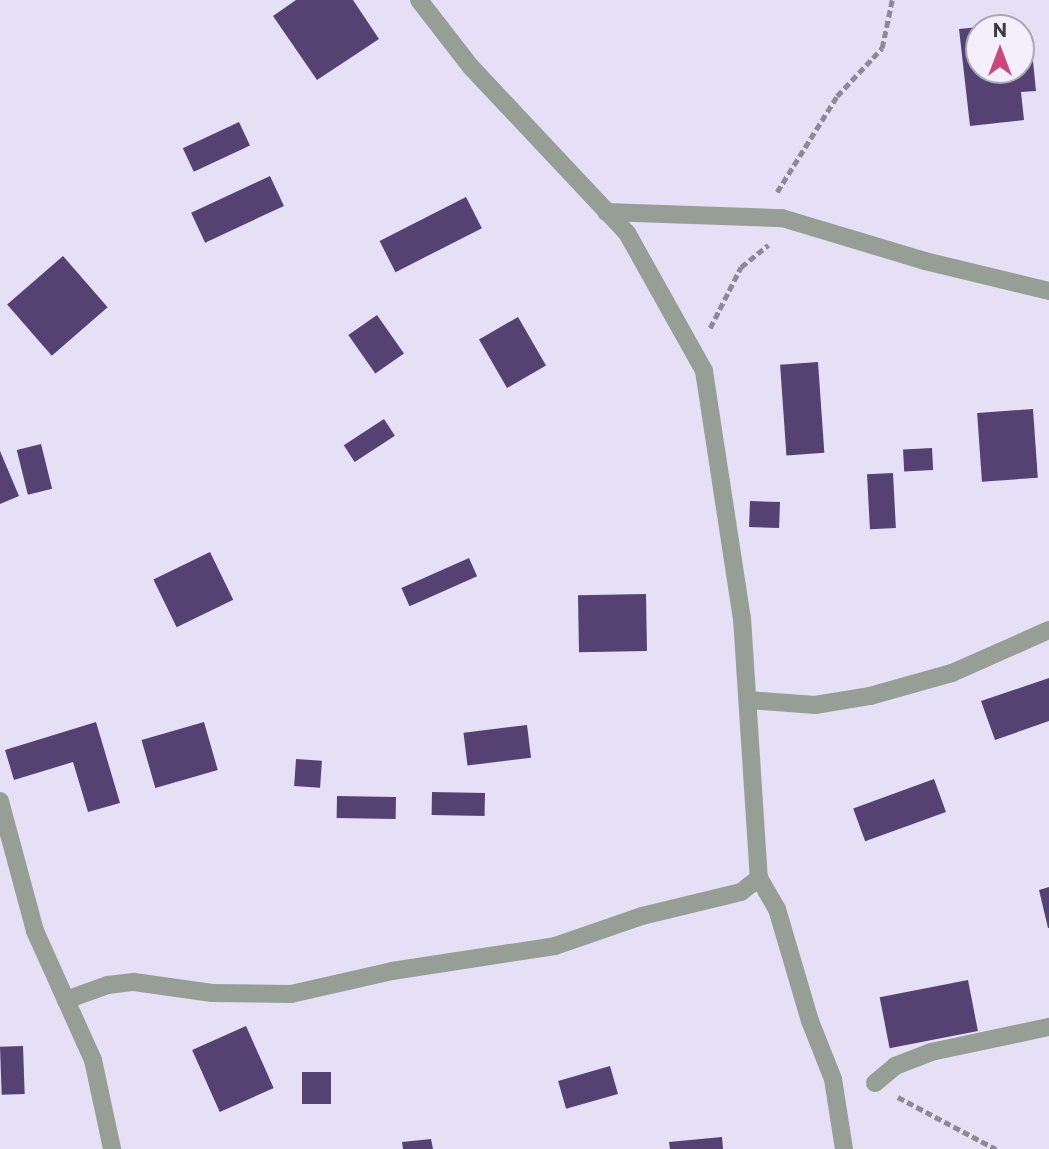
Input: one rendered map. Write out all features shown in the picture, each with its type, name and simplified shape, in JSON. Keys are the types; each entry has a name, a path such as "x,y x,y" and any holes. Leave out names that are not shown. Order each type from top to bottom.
{"street":[{"path":"419,0 471,68 627,233 704,371 742,618 759,878 777,909 810,1021 833,1079 844,1149"},
{"path":"606,212 769,217 1049,291"},
{"path":"748,701 802,705 857,699 953,673 1049,630"},
{"path":"0,801 35,930 93,1060 111,1149"},
{"path":"66,1000 134,982 212,993 291,994 392,971 555,946 642,916 741,892 759,878"},
{"path":"875,1083 895,1066 931,1052 1049,1027"}],"path":[{"path":"696,353 741,267 768,245 769,217 778,188 836,96 883,48 892,0"},
{"path":"875,1083 996,1149"}],"building":[{"path":"296,0 353,0 379,39 317,80 273,16"},
{"path":"965,28 965,82 959,29"},
{"path":"1035,81 1036,91 1021,92 1024,120 970,126 965,84 1035,84"},
{"path":"239,122 250,146 194,172 183,148"},
{"path":"270,176 284,206 205,243 191,213"},
{"path":"466,197 482,228 395,272 380,241"},
{"path":"63,256 108,307 52,356 7,305"},
{"path":"377,315 404,354 375,374 348,335"},
{"path":"518,317 546,365 507,388 479,340"},
{"path":"818,362 824,453 786,455 780,365"},
{"path":"1033,409 1038,478 982,482 977,413"},
{"path":"384,419 395,436 355,462 344,445"},
{"path":"41,444 52,489 28,495 17,450"},
{"path":"932,448 933,470 904,471 903,450"},
{"path":"0,451 19,496 0,504"},
{"path":"893,473 896,528 870,529 867,474"},
{"path":"750,501 780,502 779,528 749,527"},
{"path":"210,552 233,600 177,627 153,580"},
{"path":"469,558 477,576 410,606 401,588"},
{"path":"646,594 647,651 579,652 578,595"},
{"path":"1049,678 1049,721 995,740 981,701"},
{"path":"96,722 120,803 88,812 73,762 14,780 5,750"},
{"path":"204,722 218,770 155,788 142,740"},
{"path":"527,725 531,758 467,766 463,733"},
{"path":"296,759 322,761 320,788 294,786"},
{"path":"934,779 946,812 865,841 853,808"},
{"path":"432,792 485,793 485,816 432,815"},
{"path":"337,796 396,797 396,819 337,818"},
{"path":"1049,887 1049,928 1048,928 1039,890"},
{"path":"968,980 978,1031 890,1048 880,997"},
{"path":"246,1026 274,1088 220,1112 192,1050"},
{"path":"23,1046 25,1094 2,1095 0,1047"},
{"path":"610,1066 618,1094 566,1109 558,1081"},
{"path":"302,1072 331,1072 331,1104 302,1104"},
{"path":"722,1137 723,1149 670,1149 669,1142"},
{"path":"431,1139 433,1149 403,1149 402,1142"}]}
